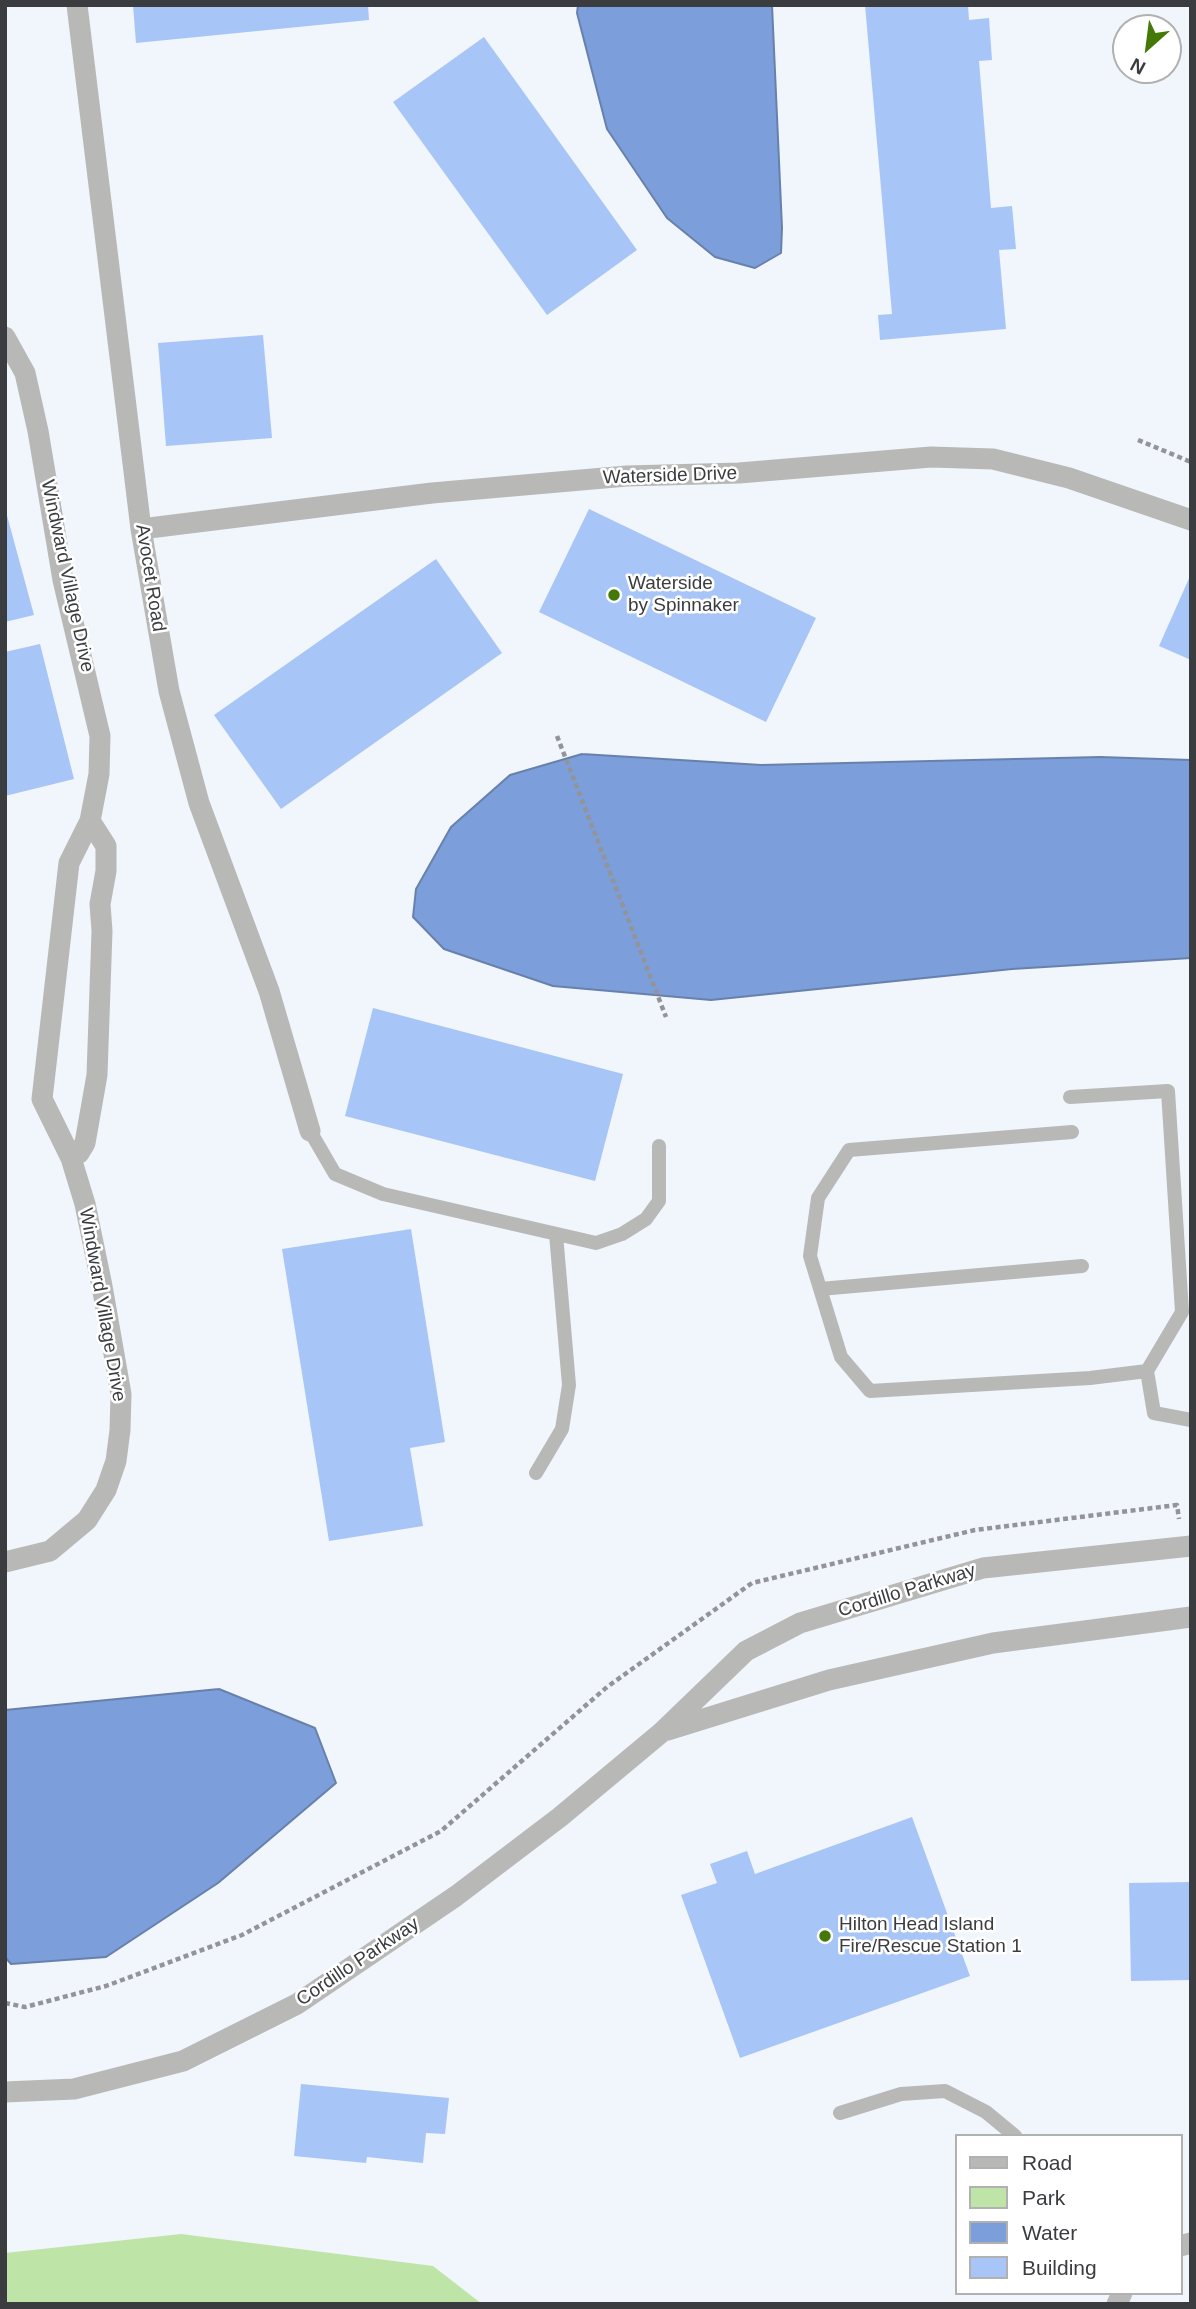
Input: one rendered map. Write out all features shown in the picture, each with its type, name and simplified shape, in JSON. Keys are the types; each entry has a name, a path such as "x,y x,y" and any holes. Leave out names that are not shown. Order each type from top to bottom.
{"street":[{"name":"Avocet Road","path":"77,5 141,529 169,691 200,803 269,991 310,1131"},
{"name":"Windward Village Drive","path":"5,337 25,373 38,431 63,580 100,736 99,774 90,821 69,863 42,1099 71,1158 85,1204 121,1394 116,1461 106,1490 86,1520 50,1551 5,1562"},
{"name":"Waterside Drive","path":"141,529 432,493 627,476 739,473 931,457 992,459 1069,478 1191,520"},
{"path":"71,1158 79,1153 85,1143 97,1075 102,931 100,904 106,871 106,846 90,821"},
{"name":"Cordillo Parkway","path":"5,2092 74,2089 183,2061 297,2004 456,1896 560,1817 662,1732 746,1651 800,1623 984,1568 1187,1546"},
{"name":"Cordillo Parkway","path":"662,1732 829,1680 993,1643 1191,1617"}],"lane":[{"path":"1070,1097 1168,1091 1182,1312 1147,1371 1154,1413 1191,1420"},
{"path":"310,1131 335,1174 383,1194 596,1243 622,1234 646,1219 659,1201 659,1146"},
{"path":"1072,1132 849,1150 818,1198 810,1256 841,1357 870,1391 1090,1378 1147,1371"},
{"path":"536,1473 562,1429 569,1385 556,1234"},
{"path":"820,1289 1082,1266"},
{"path":"841,2113 901,2094 945,2091 986,2112 1012,2134"}],"path":[{"path":"1138,440 1191,462"},
{"path":"557,736 666,1017"},
{"path":"5,2003 25,2007 106,1986 242,1935 441,1831 607,1688 752,1583 975,1530 1177,1505 1187,1546"}],"green space":[{"path":"181,2234 433,2266 482,2304 5,2304 5,2253"}],"water":[{"path":"578,5 772,5 781,253 755,268 715,257 667,218 607,129 577,13"},
{"path":"582,754 761,765 1100,757 1191,760 1191,958 1012,969 711,1000 553,986 444,949 413,917 416,889 451,827 510,775"},
{"path":"219,1689 315,1728 336,1783 218,1883 106,1957 11,1964 5,1957 5,1710"}],"building":[{"path":"133,5 368,5 369,20 136,43"},
{"path":"865,5 968,5 969,20 989,18 992,60 979,61 991,208 1012,206 1016,249 999,250 1006,329 880,340 878,315 892,314"},
{"path":"484,37 637,250 547,315 393,102"},
{"path":"263,335 272,438 166,446 158,343"},
{"path":"5,508 34,615 5,622"},
{"path":"589,509 816,618 766,722 539,612"},
{"path":"436,559 502,653 281,809 214,715"},
{"path":"1191,574 1191,660 1159,646"},
{"path":"40,644 74,779 5,796 5,652"},
{"path":"373,1008 623,1074 595,1181 345,1116"},
{"path":"411,1229 445,1442 410,1448 423,1526 329,1541 282,1249"},
{"name":"Hilton Head Island Fire/Rescue Station 1","path":"912,1817 970,1976 740,2058 681,1895 717,1883 710,1864 747,1851 755,1874"},
{"path":"1191,1882 1191,1980 1131,1981 1129,1883"},
{"path":"301,2084 449,2098 445,2134 426,2133 423,2163 367,2157 366,2163 294,2156"}],"place":[{"name":"Waterside by Spinnaker","path":"614,595"},
{"name":"Hilton Head Island Fire/Rescue Station 1","path":"825,1936"}]}
